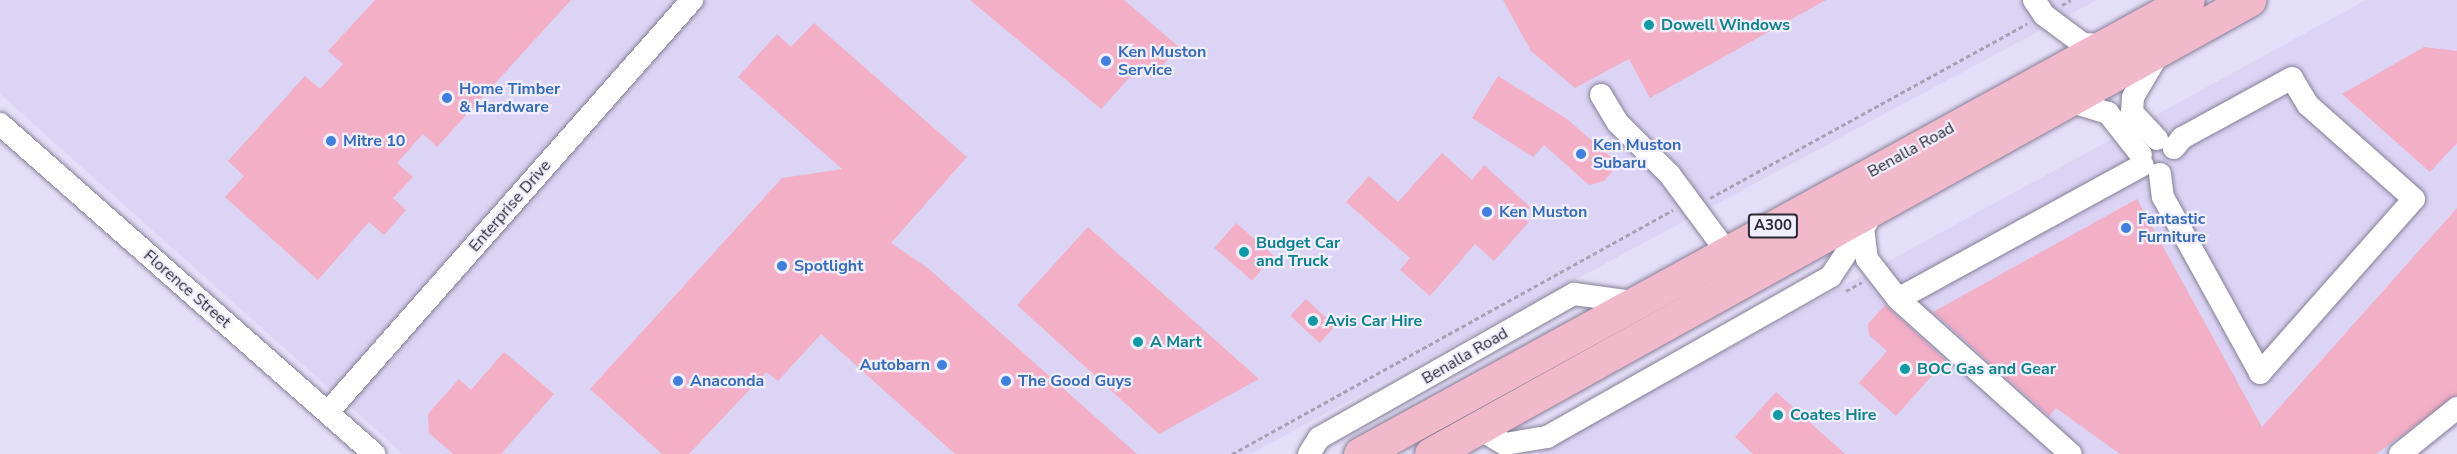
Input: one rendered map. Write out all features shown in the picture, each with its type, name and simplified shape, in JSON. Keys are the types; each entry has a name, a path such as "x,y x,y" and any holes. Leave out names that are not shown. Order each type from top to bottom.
{"highway":[{"name":"Benalla Road","path":"1451,445 1778,261 1871,216 2065,100 2158,22 2188,0"},
{"name":"Benalla Road","path":"1360,454 2104,45 2158,22 2249,0"},
{"path":"1726,252 1778,261"}],"street":[{"name":"Enterprise Drive","path":"328,412 692,0"},
{"path":"2039,7 2083,44 2104,45"},
{"path":"2148,165 2174,165 2166,143 2132,112 2133,96 2150,63 2158,22"},
{"path":"1898,299 2148,165 2166,143 2182,138 2292,78 2308,105 2414,200 2260,373 2163,197 2148,165 2108,113 2065,100"},
{"path":"1601,94 1617,123 1694,207 1726,252"},
{"name":"Florence Street","path":"0,124 374,454"},
{"path":"1871,216 1866,259 1898,299 2071,454"},
{"name":"Benalla Road","path":"1451,445 1505,444 1546,437 1831,276 1871,216"},
{"name":"Benalla Road","path":"1309,454 1319,438 1574,294 1634,302"},
{"path":"2400,454 2457,408"}],"path":[{"path":"1232,454 1678,207 1694,207 2039,7 2071,0"}],"shaded area":[{"path":"0,0 2097,0 1250,454 403,454 0,94"},
{"path":"2366,0 2457,0 2457,427 2422,454 1536,454"}],"building":[{"name":"Mitre 10","path":"375,0 571,0 437,147 423,134 397,163 413,177 393,198 406,210 384,235 369,222 318,280 225,197 244,176 228,161 305,76 320,89 343,64 328,51"},
{"name":"Ken Muston Service","path":"970,0 1124,0 1179,47 1151,78 1139,67 1101,109"},
{"name":"Dowell Windows","path":"1503,0 1826,0 1650,98 1629,59 1575,88 1531,51"},
{"path":"814,23 967,157 891,243 929,269 1137,454 955,454 821,334 778,381 766,372 689,454 662,454 590,389 782,178 842,169 738,77 777,34 791,47"},
{"path":"2424,47 2457,51 2457,143 2430,172 2342,94"},
{"name":"Ken Muston","path":"1498,76 1567,119 1619,164 1604,181 1589,185 1544,145 1533,157 1472,118"},
{"path":"1442,153 1472,180 1484,165 1530,207 1522,217 1529,222 1494,261 1475,244 1430,296 1400,270 1410,258 1346,202 1369,176 1398,202"},
{"path":"2137,199 2262,427 2457,208 2457,395 2376,454 2120,454 2056,408 2049,416 1933,312"},
{"name":"Budget Car and Truck","path":"1236,223 1274,256 1252,281 1214,248"},
{"name":"A Mart","path":"1088,227 1259,379 1159,434 1017,305"},
{"name":"Avis Car Hire","path":"1306,299 1335,326 1320,343 1290,316"},
{"name":"BOC Gas and Gear","path":"1885,305 1946,360 1896,416 1859,383 1887,351 1869,335 1868,324"},
{"path":"504,352 554,394 501,454 453,454 429,433 428,414 459,379 471,390"},
{"name":"Coates Hire","path":"1776,392 1845,454 1753,454 1735,437"}],"place":[{"name":"Dowell Windows","path":"1649,25"},
{"name":"Ken Muston Service","path":"1106,61"},
{"name":"Home Timber & Hardware","path":"447,98"},
{"name":"Mitre 10","path":"331,141"},
{"name":"Ken Muston Subaru","path":"1581,154"},
{"name":"Ken Muston","path":"1487,212"},
{"name":"Fantastic Furniture","path":"2126,228"},
{"name":"Budget Car and Truck","path":"1244,252"},
{"name":"Spotlight","path":"782,266"},
{"name":"Avis Car Hire","path":"1313,321"},
{"name":"A Mart","path":"1138,342"},
{"name":"Autobarn","path":"942,365"},
{"name":"BOC Gas and Gear","path":"1905,369"},
{"name":"Anaconda","path":"678,381"},
{"name":"The Good Guys","path":"1006,381"},
{"name":"Coates Hire","path":"1778,415"}]}
